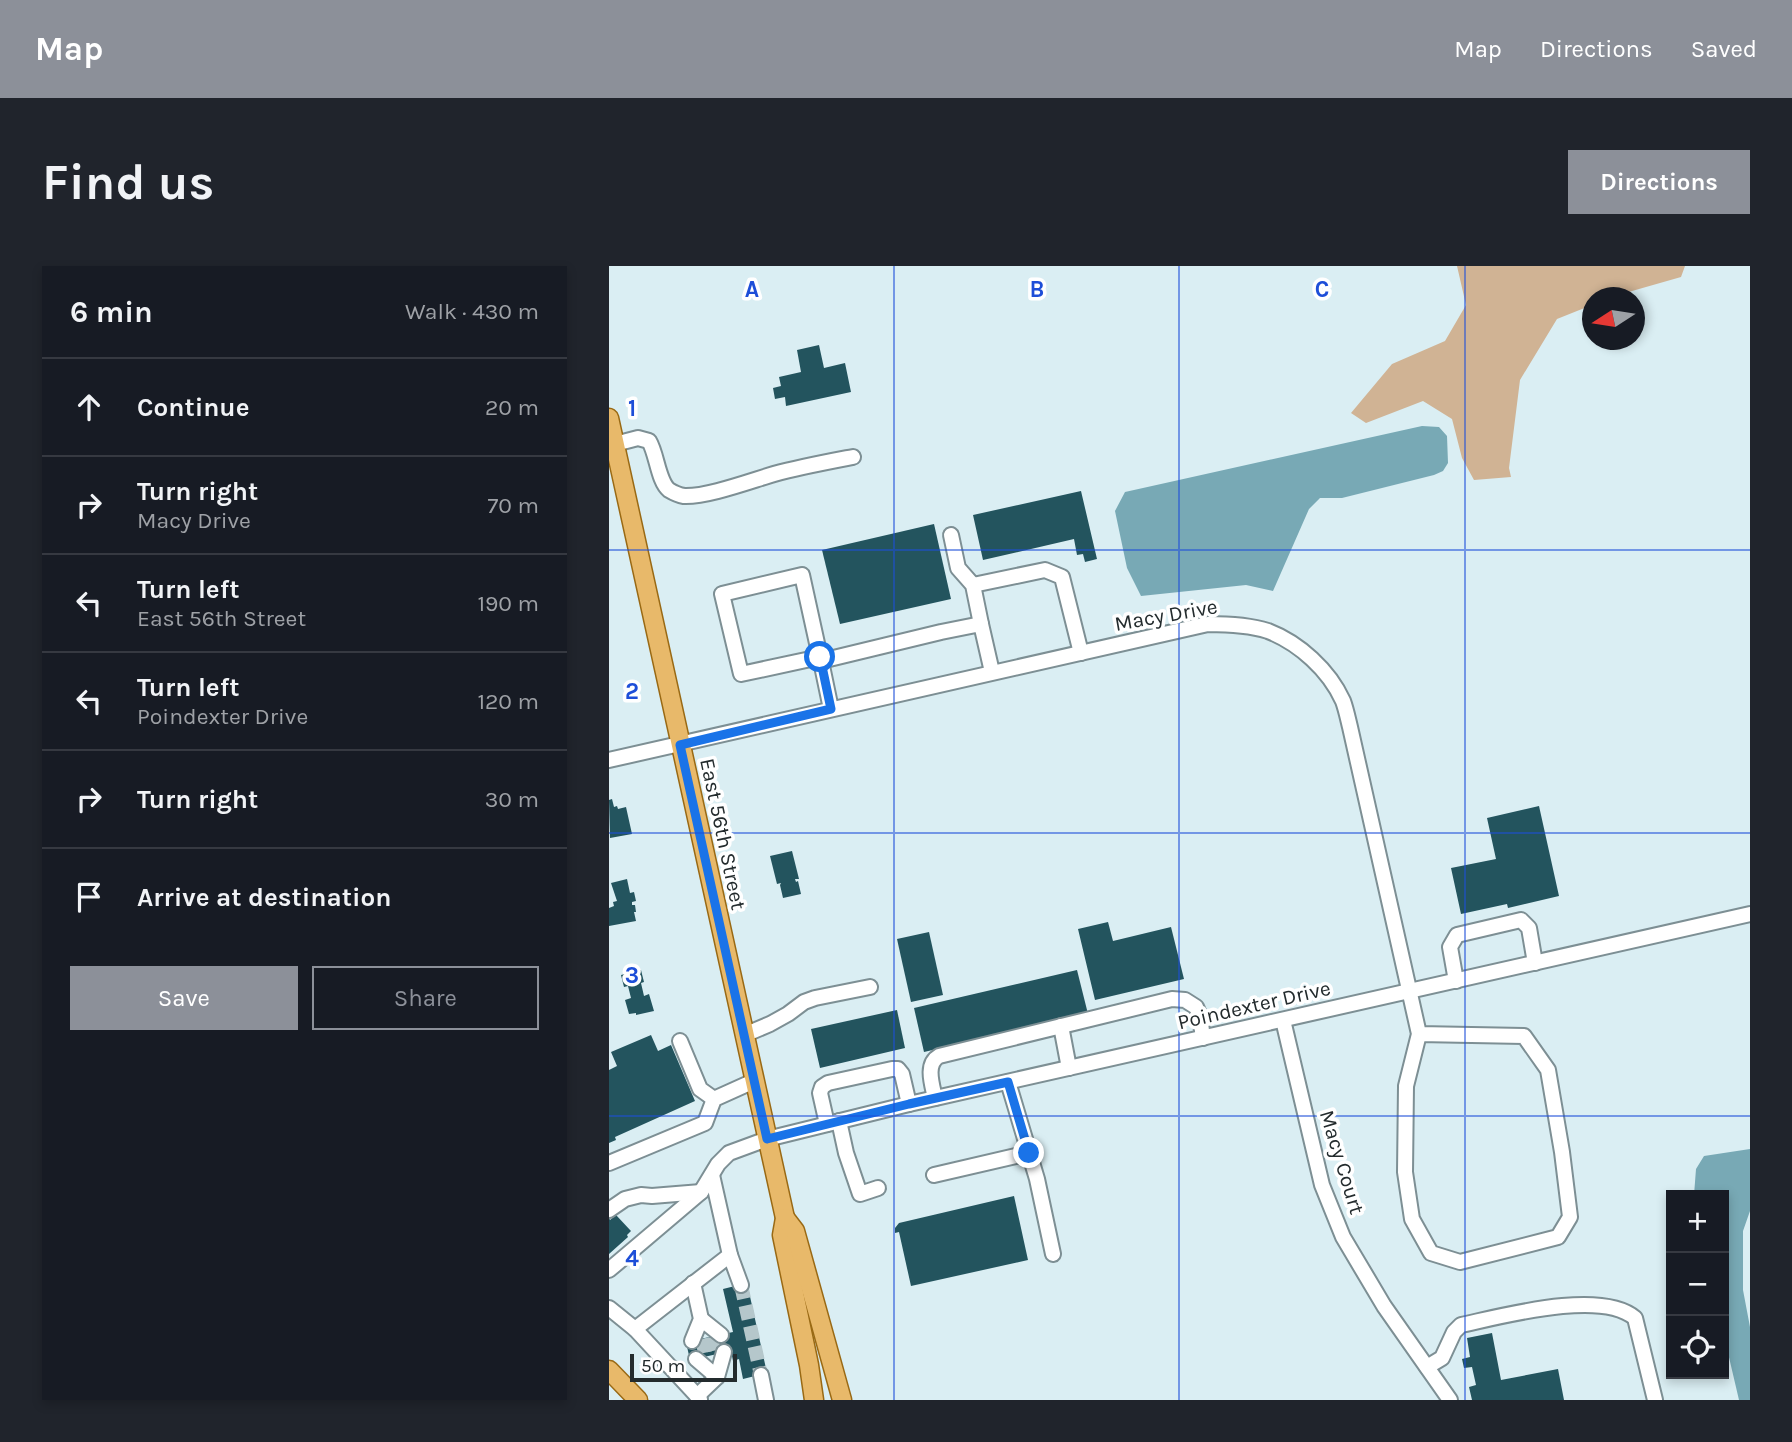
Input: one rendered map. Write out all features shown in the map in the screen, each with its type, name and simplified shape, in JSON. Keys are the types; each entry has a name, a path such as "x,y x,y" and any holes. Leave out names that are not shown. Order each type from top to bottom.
{"main road":[{"name":"East 56th Street","path":"609,418 785,1218 782,1235 814,1400"},
{"name":"East 56th Street","path":"785,1218 795,1231 842,1400"},
{"path":"609,1370 638,1400"}],"street":[{"path":"615,444 638,438 649,441 666,488 676,495 686,496 853,457"},
{"path":"951,535 958,568 973,585 992,672"},
{"path":"973,585 1045,570 1062,577 1081,653"},
{"path":"831,709 820,659 802,575 722,594 741,674 820,659 981,624"},
{"name":"Macy Drive","path":"609,760 1208,624 1227,624 1268,632 1303,652 1319,665 1342,700 1385,877 1419,1034"},
{"name":"Poindexter Drive","path":"609,1270 701,1192 718,1164 729,1153 767,1139 935,1098 1750,914"},
{"path":"1456,981 1450,947 1457,935 1521,920 1529,928 1535,963"},
{"path":"744,1035 779,1019 804,1002 870,987"},
{"path":"935,1098 930,1066 939,1056 1172,999 1185,1000 1196,1007 1203,1038"},
{"name":"Macy Court","path":"1283,1020 1322,1185 1343,1237 1384,1306 1450,1400"},
{"path":"1061,1026 1069,1068"},
{"path":"1419,1034 1524,1036 1548,1070 1570,1217 1558,1237 1461,1262 1431,1253 1412,1219 1405,1172 1406,1086 1419,1034"},
{"path":"680,1041 700,1089 714,1099"},
{"path":"878,1188 860,1194 820,1093 822,1087 828,1083 898,1069 902,1074 909,1104"},
{"path":"609,1163 705,1123 714,1099 754,1081"},
{"path":"1008,1082 1037,1180 1053,1254"},
{"path":"934,1175 1029,1153"},
{"path":"712,1175 730,1255 741,1284"},
{"path":"609,1210 625,1199 641,1195 701,1192"},
{"path":"609,1262 663,1217 663,1211 652,1196"},
{"path":"635,1329 730,1255"},
{"path":"693,1283 706,1338 701,1320"},
{"path":"1427,1367 1442,1358 1454,1332 1461,1325 1551,1307 1583,1304 1607,1306 1618,1308 1635,1318 1655,1400"},
{"path":"609,1308 635,1329 699,1397 717,1377 710,1356"},
{"path":"761,1375 766,1400"}],"shaded area":[{"path":"1457,266 1685,266 1681,277 1645,287 1582,287 1582,309 1557,319 1520,380 1509,468 1511,477 1474,480 1462,458 1452,419 1423,401 1366,423 1351,413 1392,364 1445,341 1466,305"}],"water":[{"path":"1422,426 1439,427 1447,436 1448,463 1443,471 1342,498 1320,498 1309,509 1273,591 1246,585 1141,596 1127,568 1115,511 1125,492"},
{"path":"1750,1149 1750,1211 1743,1231 1743,1290 1750,1327 1750,1400 1739,1400 1729,1357 1729,1190 1694,1190 1696,1169 1704,1156"}],"building":[{"path":"819,345 824,368 845,363 851,392 786,406 785,397 775,399 773,388 781,386 779,377 801,372 797,350"},
{"path":"1081,491 1097,559 1085,562 1083,554 1077,555 1074,539 983,560 973,515"},
{"path":"934,524 951,599 840,624 822,550"},
{"path":"612,799 614,807 626,807 632,834 610,838 609,800"},
{"path":"1539,806 1559,896 1508,908 1507,904 1461,914 1451,868 1496,859 1487,818"},
{"path":"792,851 799,879 795,879 801,894 783,898 781,883 777,884 770,856"},
{"path":"627,879 630,893 634,892 636,901 632,902 632,905 635,905 636,921 609,926 609,908 617,901 611,883"},
{"path":"1108,922 1113,941 1171,927 1184,979 1095,1000 1078,929"},
{"path":"929,932 943,995 911,1002 897,939"},
{"path":"641,970 644,996 649,994 654,1011 629,1014 625,1000 631,998 621,975"},
{"path":"1077,970 1088,1014 924,1052 914,1008"},
{"path":"897,1010 905,1048 820,1068 811,1029"},
{"path":"651,1035 658,1051 671,1045 695,1101 615,1137 616,1140 609,1143 609,1070 617,1066 611,1052"},
{"path":"1014,1196 1028,1260 911,1286 899,1232 895,1233 899,1223"},
{"path":"616,1215 631,1231 609,1254 609,1218 610,1220"},
{"path":"747,1283 767,1373 743,1379 739,1359 733,1361 731,1351 690,1360 686,1342 733,1332 723,1289"},
{"path":"1492,1333 1501,1380 1558,1369 1564,1400 1472,1400 1469,1387 1476,1385 1472,1367 1464,1368 1462,1359 1470,1357 1467,1338"}],"tunnel":[{"path":"741,1285 761,1375"},
{"path":"711,1337 715,1354"},
{"path":"702,1339 706,1357"}],"route":[{"path":"820,657 831,709 680,745 767,1139 1008,1082 1029,1153"}]}
